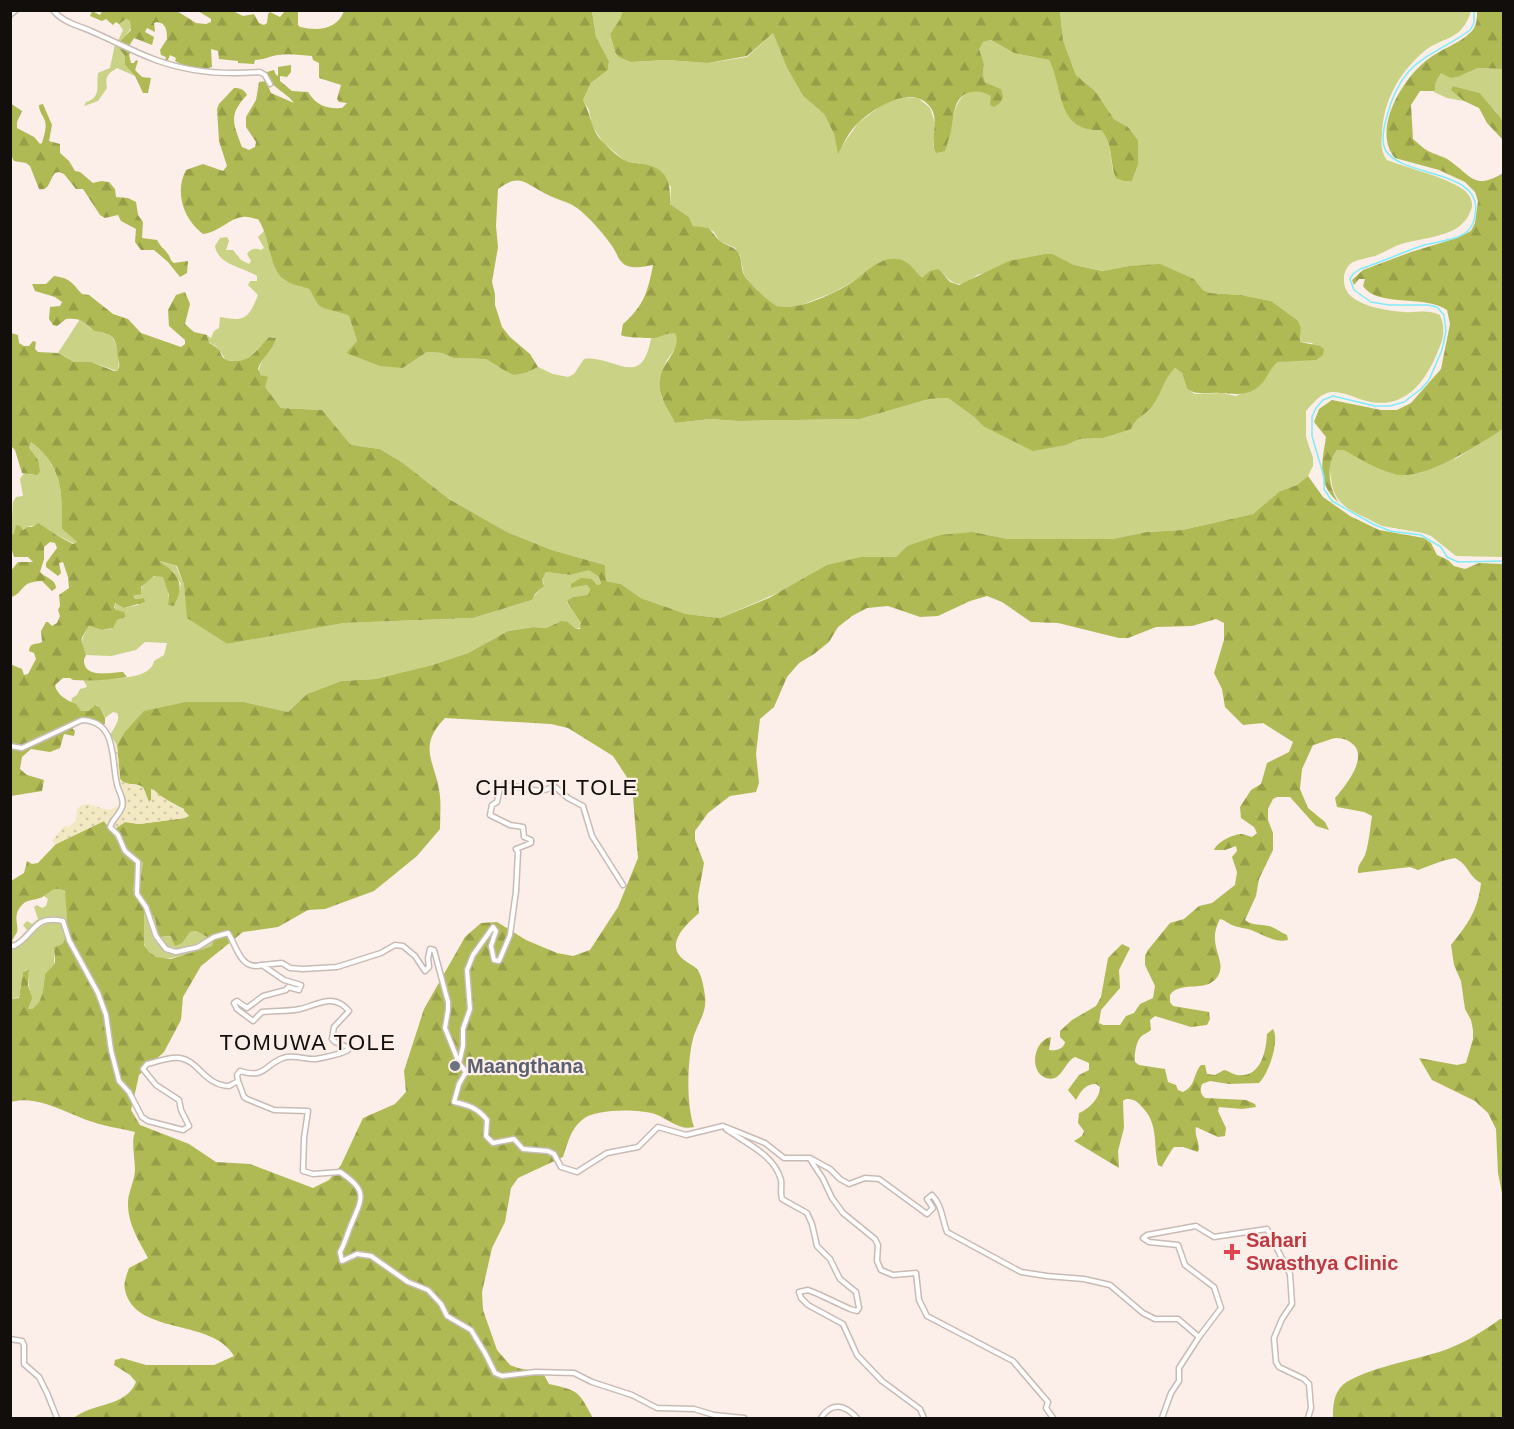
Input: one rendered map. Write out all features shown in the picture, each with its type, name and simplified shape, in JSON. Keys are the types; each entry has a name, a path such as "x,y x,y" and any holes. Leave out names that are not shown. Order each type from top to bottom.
{"street":[{"path":"10,15 16,10"},
{"path":"53,10 63,21 85,28 157,60 223,74 260,72 264,73 270,84"},
{"path":"10,746 22,748 82,720 92,721 100,727 111,743 116,764 116,782 123,800 122,807 110,827 118,835 125,851 138,862 137,894 148,912 161,944 168,951 176,952 198,947 214,937 228,933 242,959 253,966 282,963 290,968 303,969 337,967 390,950 395,945 403,946 415,956 425,970 429,967 430,948 434,950 448,1002 445,1028 459,1063 466,1072 459,1084 454,1102 481,1111 488,1120 486,1136 493,1143 514,1140 523,1149 548,1151 554,1154 561,1167 577,1172 606,1153 638,1147 658,1127 686,1135 723,1126 765,1143 784,1158 810,1158 830,1169 849,1184 865,1178 879,1179 927,1214 933,1208 927,1199 932,1195 940,1205 942,1220 947,1232 1021,1272 1084,1279 1110,1285 1143,1313 1155,1319 1178,1319 1199,1337"},
{"path":"459,1063 464,1046 463,1029 470,1009 466,970 473,955 493,927 496,931 491,946 494,960 499,961 510,935 516,891 518,852 516,849 531,843 531,840 524,837 523,827 510,825 490,815 492,805 497,802 500,788 503,785 546,791 554,786 568,798 583,806 592,836 623,885"},
{"path":"10,945 14,946 22,942 42,920 54,918 63,921 69,940 98,993 106,1015 111,1050 119,1081 129,1092 142,1117 148,1121 183,1130 189,1126 179,1100 156,1085 143,1069 147,1064 161,1062 167,1058 181,1058 199,1070 209,1081 229,1086 238,1081"},
{"path":"262,965 284,980 298,983 301,986 299,990 288,987 286,990 263,996 247,1008 237,1001 234,1003 237,1009 253,1021 262,1012 302,1009 321,1001 341,1004 349,1011 334,1027 332,1039 347,1047 348,1050 343,1053 314,1059 284,1057 260,1073 250,1074 240,1071 237,1075 244,1097 247,1099 274,1110 308,1111 303,1171 313,1174 340,1172 358,1189 361,1202 340,1251 342,1261 357,1254 371,1256 391,1271 428,1290 441,1304 447,1316 471,1330 495,1373 502,1376 536,1372 574,1373 592,1382 632,1395 657,1408 694,1409 714,1415 744,1419"},
{"path":"723,1126 740,1140 763,1152 780,1178 782,1199 807,1213 817,1246 830,1259 840,1279 856,1292 859,1308 856,1311 850,1310 808,1290 799,1292 801,1298 808,1305 843,1324 857,1355 882,1381 920,1409 924,1419"},
{"path":"810,1158 843,1213 875,1239 878,1245 877,1261 881,1270 894,1275 916,1273 919,1299 927,1316 1013,1361 1048,1402 1046,1408 1053,1419"},
{"path":"1162,1419 1171,1393 1179,1381 1179,1368 1221,1308 1214,1287 1185,1265 1178,1245 1149,1242 1143,1238 1147,1235 1196,1226 1214,1237 1267,1229 1290,1274 1292,1304 1282,1319 1275,1338 1277,1365 1304,1379 1308,1384 1311,1408 1308,1419"},
{"path":"10,1339 22,1341 24,1364 39,1377 57,1419"},
{"path":"820,1419 832,1408 842,1407 849,1409 857,1419"}],"green space":[{"path":"623,10 1060,11 1063,40 1076,75 1095,91 1114,119 1128,127 1138,140 1138,165 1132,181 1116,178 1110,147 1105,135 1101,130 1086,129 1076,124 1068,116 1049,60 1014,53 991,40 983,42 979,49 984,64 983,74 985,82 1001,89 1003,97 994,107 990,105 991,96 984,93 972,92 961,97 956,107 945,151 936,153 934,148 935,119 931,108 914,97 904,97 883,105 858,123 838,154 834,134 824,114 803,96 787,68 773,33 747,56 708,63 666,60 631,62 619,57 615,52 610,34"},
{"path":"92,11 100,15 102,11 177,11 196,23 206,24 211,22 211,19 198,11 233,11 243,16 254,14 259,23 264,25 267,23 270,12 280,17 285,11 298,11 300,27 320,29 337,22 344,11 592,11 596,37 609,61 608,70 591,83 583,100 599,138 624,160 651,166 662,173 670,189 670,204 689,217 693,226 708,228 720,241 733,247 740,255 746,278 774,305 796,306 817,300 854,281 885,260 905,261 922,278 930,271 939,269 950,282 959,285 1009,261 1053,254 1074,265 1103,271 1160,264 1194,279 1203,290 1210,293 1241,295 1271,301 1298,321 1301,328 1300,342 1320,346 1324,349 1323,355 1316,360 1278,362 1254,390 1238,394 1191,391 1187,389 1182,373 1175,368 1154,404 1137,419 1131,429 1103,438 1080,439 1066,445 1033,451 983,426 948,398 929,399 860,419 738,421 710,419 675,423 664,403 660,380 676,345 675,333 655,338 621,335 623,324 636,311 644,298 653,265 635,267 625,265 602,232 577,208 527,183 511,181 498,189 496,226 498,247 492,282 495,305 502,327 530,354 538,367 514,375 486,359 453,358 442,353 427,352 403,368 380,366 346,353 357,341 349,316 322,307 309,289 282,278 274,266 258,219 238,218 214,231 203,234 186,214 181,197 186,170 203,164 223,171 227,166 219,141 217,109 234,88 242,89 247,95 237,108 234,119 242,147 249,150 255,147 256,142 246,127 246,117 256,100 259,82 266,81 271,93 294,103 274,86 267,72 274,70 278,76 278,67 291,65 291,72 287,77 280,76 280,81 292,91 308,92 318,103 331,108 342,108 347,103 339,102 337,99 341,85 319,78 319,63 313,60 312,56 282,54 255,60 254,64 238,63 238,61 219,59 218,51 211,49 212,67 208,68 183,65 170,55 168,60 165,60 166,57 161,55 160,50 167,39 164,25 154,23 155,32 147,28 145,32 154,37 152,45 134,38 129,46 120,42 131,30 130,21 126,19 113,25 106,19 102,21 90,16"},
{"path":"592,11 623,11 610,34 615,52 631,62 666,60 708,63 747,57 773,33 787,68 803,96 824,114 834,134 838,152 858,123 885,103 901,97 918,98 930,108 935,123 933,146 951,132 957,106 966,93 981,91 991,96 1001,89 985,82 983,74 984,64 978,49 983,42 991,40 1014,53 1049,60 1067,112 1085,126 1101,130 1109,144 1113,171 1132,181 1138,165 1138,140 1128,127 1114,119 1095,91 1076,75 1063,40 1060,11 1471,11 1462,29 1428,48 1405,71 1393,90 1385,111 1382,141 1387,160 1437,177 1464,190 1472,202 1471,210 1466,220 1449,232 1396,246 1375,256 1353,262 1346,269 1344,279 1348,293 1363,303 1391,311 1427,312 1440,315 1443,337 1440,347 1416,388 1398,400 1376,403 1335,392 1324,394 1317,399 1306,411 1306,437 1313,458 1313,466 1308,476 1297,485 1280,491 1253,514 1182,530 1147,532 1112,539 1008,539 973,532 907,546 896,557 861,557 720,618 686,614 641,598 621,584 606,581 605,565 552,550 507,532 449,499 403,463 380,449 351,445 322,410 281,408 265,387 265,377 259,373 262,361 274,337 269,337 251,356 241,361 226,360 216,346 208,342 208,336 211,338 214,331 219,328 220,317 239,319 244,317 251,310 258,295 248,285 250,281 257,281 257,276 226,261 217,252 215,246 220,238 227,237 229,241 226,250 233,250 241,260 249,264 251,261 247,254 253,249 264,248 258,237 265,230 276,270 284,280 309,289 326,309 337,310 349,316 357,341 346,353 403,368 427,352 442,353 453,358 486,359 502,369 528,372 538,367 553,374 568,377 574,374 584,359 633,367 641,363 647,354 651,338 675,332 677,346 667,360 660,378 661,396 675,423 710,419 738,421 860,419 929,399 948,398 983,426 1066,445 1080,439 1103,438 1148,411 1169,374 1175,368 1182,373 1187,389 1195,394 1221,393 1236,396 1263,382 1278,362 1295,360 1313,343 1300,342 1301,328 1271,301 1241,295 1210,293 1203,290 1194,279 1129,266 1104,271 1074,265 1053,254 977,275 961,284 952,282 939,269 922,279 906,262 880,262 854,281 832,293 796,307 774,306 744,275 740,255 735,248 720,241 713,231 693,226 689,217 670,204 671,187 647,165 625,161 603,142 592,126 589,110 583,100 591,83 608,70 609,61 596,37"},
{"path":"1477,11 1503,11 1503,69 1478,68 1451,78 1441,73 1435,84 1435,91 1420,91 1411,105 1413,139 1428,151 1448,159 1474,179 1486,181 1503,173 1503,429 1450,460 1420,473 1406,475 1387,472 1343,450 1337,450 1331,462 1330,476 1333,491 1339,503 1327,488 1322,473 1326,437 1314,422 1319,409 1332,400 1381,410 1397,410 1411,403 1441,369 1450,324 1447,310 1437,305 1379,297 1370,293 1363,286 1365,279 1359,279 1354,285 1352,280 1363,270 1457,238 1471,231 1475,223 1478,201 1475,192 1465,182 1439,170 1395,158 1388,146 1386,133 1393,105 1408,79 1432,56 1471,32 1476,25"},
{"path":"126,19 130,21 131,28 118,47 125,56 125,65 135,76 117,68 108,76 107,88 98,101 84,106 96,94 98,73 110,68 115,44 123,30 119,24"},
{"path":"119,44 132,50 129,55 131,63 138,61 135,70 142,77 151,78 148,93 143,93 135,76 125,65 125,56 118,47"},
{"path":"1478,68 1503,69 1503,124 1496,111 1480,93 1453,86 1452,90 1464,101 1447,98 1434,92 1435,84 1441,73 1460,76"},
{"path":"1453,86 1480,93 1502,120 1503,140 1487,123 1479,108 1464,101 1451,90"},
{"path":"10,103 22,111 17,128 34,137 40,144 45,121 39,105 43,104 52,125 49,141 60,144 60,153 75,171 80,172 93,183 109,182 115,189 116,197 128,198 136,202 138,215 143,222 142,238 157,240 174,263 188,261 187,273 180,277 154,250 141,250 135,242 136,229 121,221 118,215 105,218 100,215 83,189 76,189 64,174 55,173 47,187 39,189 30,166 14,161 11,155"},
{"path":"54,276 67,280 82,294 89,295 113,314 128,319 141,333 181,347 185,344 185,340 169,326 168,310 176,295 185,292 190,304 185,324 194,332 207,335 209,343 217,348 228,361 246,359 269,337 276,338 258,369 261,375 268,377 265,387 281,408 322,410 351,445 380,449 403,463 449,499 507,532 552,550 605,565 606,581 621,584 641,598 686,614 720,618 769,598 827,565 861,557 896,557 907,546 940,535 973,532 1008,539 1112,539 1147,532 1182,530 1253,514 1280,491 1297,485 1308,476 1323,497 1350,516 1379,530 1424,538 1431,543 1437,555 1454,566 1465,569 1479,563 1503,564 1503,1198 1498,1173 1496,1129 1488,1113 1475,1101 1432,1080 1419,1058 1457,1065 1466,1063 1473,1039 1473,1030 1465,1009 1461,981 1454,965 1451,945 1471,916 1481,883 1455,858 1418,870 1410,867 1358,873 1365,855 1372,816 1364,812 1337,807 1335,798 1354,770 1358,754 1350,742 1340,738 1313,745 1302,769 1300,789 1308,808 1325,822 1329,830 1316,826 1290,797 1273,799 1268,809 1268,820 1273,833 1273,850 1259,879 1256,896 1245,920 1269,926 1287,935 1288,940 1274,939 1220,919 1215,936 1220,962 1219,974 1209,984 1181,988 1170,995 1170,1002 1173,1006 1209,1012 1210,1019 1207,1025 1191,1027 1155,1016 1150,1020 1151,1030 1141,1037 1136,1047 1135,1062 1139,1065 1165,1069 1168,1082 1176,1085 1178,1090 1183,1092 1190,1087 1201,1065 1205,1065 1207,1074 1215,1075 1224,1070 1237,1075 1252,1072 1261,1062 1267,1034 1273,1029 1275,1041 1272,1056 1259,1083 1229,1084 1210,1081 1201,1086 1201,1093 1205,1098 1246,1100 1255,1104 1256,1107 1242,1109 1219,1107 1218,1111 1226,1128 1225,1136 1218,1137 1196,1127 1198,1152 1183,1147 1174,1147 1162,1167 1158,1165 1151,1120 1140,1105 1133,1100 1123,1101 1124,1128 1118,1151 1119,1168 1074,1141 1082,1136 1084,1131 1078,1123 1079,1113 1093,1103 1100,1087 1092,1084 1086,1087 1076,1100 1068,1090 1079,1075 1089,1070 1089,1063 1075,1057 1056,1078 1046,1078 1040,1074 1035,1063 1037,1049 1045,1039 1051,1037 1049,1050 1061,1048 1065,1042 1060,1037 1060,1031 1072,1020 1096,1006 1101,997 1108,958 1122,944 1130,948 1119,970 1120,988 1101,1010 1099,1023 1120,1025 1126,1016 1134,1013 1140,1004 1153,998 1155,986 1145,965 1148,950 1170,923 1184,919 1199,906 1212,903 1235,885 1237,872 1232,857 1237,851 1236,846 1225,850 1214,850 1218,844 1230,837 1242,834 1252,837 1257,833 1254,827 1241,818 1240,807 1251,790 1261,784 1267,763 1289,752 1293,742 1263,723 1243,725 1225,707 1222,689 1214,673 1224,640 1224,623 1216,619 1192,626 1156,627 1128,638 1119,638 1058,623 1031,622 1002,602 987,596 938,616 920,617 888,606 867,608 838,627 829,642 799,663 787,677 774,707 760,719 756,754 759,783 756,792 730,796 708,813 695,831 695,840 704,863 698,896 699,913 681,932 676,943 679,955 699,972 705,996 704,1012 694,1035 689,1068 690,1107 694,1127 679,1126 655,1114 639,1111 617,1111 588,1116 575,1127 563,1157 518,1178 511,1188 505,1222 492,1248 482,1292 483,1310 497,1350 510,1365 543,1373 549,1384 577,1393 593,1418 74,1418 81,1413 117,1400 131,1390 136,1382 130,1375 114,1365 115,1360 122,1358 146,1365 214,1365 234,1356 224,1344 210,1336 158,1321 143,1314 132,1304 125,1290 129,1268 148,1258 134,1231 128,1209 135,1173 133,1145 135,1132 98,1124 42,1103 21,1100 11,1102 11,999 19,998 23,972 29,969 28,985 32,998 28,1009 32,1009 39,1002 45,974 55,963 54,947 64,941 67,917 65,891 54,889 41,898 27,901 17,912 17,932 11,943 11,881 24,873 27,861 32,864 38,863 56,844 104,821 130,859 136,862 133,890 144,909 144,945 149,952 156,957 171,959 212,946 213,940 196,931 190,932 182,943 175,946 171,936 159,937 155,919 138,891 143,863 127,850 116,828 125,822 139,824 185,818 184,809 162,798 153,789 151,789 149,802 141,786 123,782 120,779 117,745 124,733 144,711 186,702 244,702 288,712 307,694 341,681 375,679 432,665 468,653 508,631 533,627 546,628 561,621 580,629 581,623 567,601 573,597 588,595 590,589 587,585 571,588 571,584 581,578 592,579 597,585 601,584 599,577 589,570 570,575 546,572 542,580 544,586 532,600 473,618 344,623 227,644 187,618 184,585 177,566 160,561 178,578 179,592 174,606 168,605 169,595 163,577 154,576 141,587 141,594 133,596 135,599 144,598 145,602 124,608 115,603 116,610 124,612 126,617 117,620 113,628 102,630 89,626 82,639 86,656 84,662 89,671 94,673 123,672 127,677 107,680 63,678 55,685 60,694 76,704 81,711 89,711 95,705 100,707 105,724 102,726 85,718 27,744 20,746 11,744 10,664 22,669 24,675 28,674 36,659 34,653 29,651 30,648 42,642 41,631 46,622 52,626 57,623 60,616 59,595 69,588 63,562 59,563 61,573 58,576 46,567 46,563 57,548 55,543 50,542 44,547 44,559 40,572 56,585 56,588 52,591 42,581 29,583 11,597 10,572 18,562 33,562 28,557 14,557 11,534 14,534 16,525 23,530 39,523 73,544 77,542 62,529 61,491 55,470 49,461 31,442 29,448 38,460 40,472 37,475 22,473 15,450 11,446 11,333 18,335 19,343 24,346 29,346 33,341 36,342 35,349 38,352 58,353 74,362 91,362 114,371 117,371 119,366 115,341 110,335 94,331 76,319 66,319 57,326 53,325 49,319 50,307 60,306 62,302 55,297 35,291 32,284 46,284","holes":["445,718 551,724 568,728 613,756 632,785 638,858 618,907 590,950 573,956 557,953 526,940 497,922 481,923 465,937 424,1009 404,1071 406,1092 395,1104 363,1118 341,1165 329,1180 313,1188 250,1164 216,1162 189,1144 140,1125 131,1110 139,1075 164,1052 181,1020 183,997 201,966 243,932 278,927 308,910 325,909 374,891 417,856 440,829 440,796 430,747 431,738"]},
{"path":"80,319 86,322 91,329 106,332 113,338 119,356 117,371 94,363 74,362 58,353"},
{"path":"1503,429 1503,557 1456,556 1431,536 1382,526 1346,507 1340,502 1333,488 1330,463 1337,450 1343,450 1394,474 1457,458"},
{"path":"31,442 42,452 55,471 61,492 62,529 77,542 75,544 47,530 41,524 20,529 11,534 13,502 16,497 23,496 20,479 24,473 33,475 29,448"},
{"path":"160,561 176,566 184,585 188,618 227,644 344,623 473,618 532,600 544,584 542,580 546,572 570,575 589,569 599,577 601,584 597,585 592,579 572,588 587,585 590,589 588,595 573,597 567,602 579,618 582,627 576,629 568,622 558,622 546,628 532,627 508,631 468,653 432,665 375,679 341,681 307,694 288,712 244,702 124,733 117,745 110,735 118,721 117,713 113,712 105,718 101,708 97,705 89,711 81,711 71,703 72,698 80,689 87,687 83,679 123,678 144,673 151,668 154,661 164,655 167,643 145,642 136,650 111,656 86,655 82,640 89,626 102,630 111,629 117,620 126,617 116,610 114,605 117,603 124,608 138,605 142,598 135,599 133,596 138,595 144,584 153,577 161,575 168,589 168,603 176,603 181,584 174,572 162,565"},
{"path":"70,726 75,731 74,736 64,734 60,748 50,752 31,749 22,757 20,769 27,775 44,780 42,791 11,796 10,748 17,748"},
{"path":"120,845 143,863 139,888 162,937 172,936 184,939 190,932 196,931 213,940 212,946 175,957 157,957 150,953 144,942 143,910 133,889 135,861 130,859"},
{"path":"63,889 67,900 68,914 64,941 54,947 54,967 45,974 40,1000 30,1010 28,1009 30,995 27,969 23,972 19,997 11,999 10,943 13,941 15,943 27,930 23,925 27,921 32,924 38,919 34,907 46,906 48,899 44,896 50,890"},
{"path":"1503,1319 1503,1418 1333,1418 1336,1395 1347,1382 1386,1366 1447,1349 1471,1338"}],"sand":[{"path":"110,735 117,745 122,782 143,787 149,803 151,789 153,789 189,816 139,824 125,822 116,828 123,847 104,821 56,844 52,841 64,826 69,827 76,821 77,809 81,806 89,804 110,810 121,804 113,757 107,738"}],"waterway":[{"path":"1474,10 1474,23 1470,30 1423,59 1405,76 1391,104 1383,138 1386,151 1395,160 1441,176 1468,189 1475,200 1472,225 1460,236 1424,245 1360,269 1350,279 1354,290 1371,302 1437,307 1444,315 1446,331 1442,350 1429,380 1404,402 1390,406 1375,406 1333,396 1323,400 1312,417 1312,436 1324,477 1324,489 1332,501 1390,531 1421,535 1441,547 1447,557 1458,562 1504,561"}],"place":[{"name":"Maangthana","path":"455,1066"},
{"name":"Sahari Swasthya Clinic","path":"1232,1252"}],"district":[{"name":"CHHOTI TOLE","path":"557,787"},
{"name":"TOMUWA TOLE","path":"308,1042"}]}
